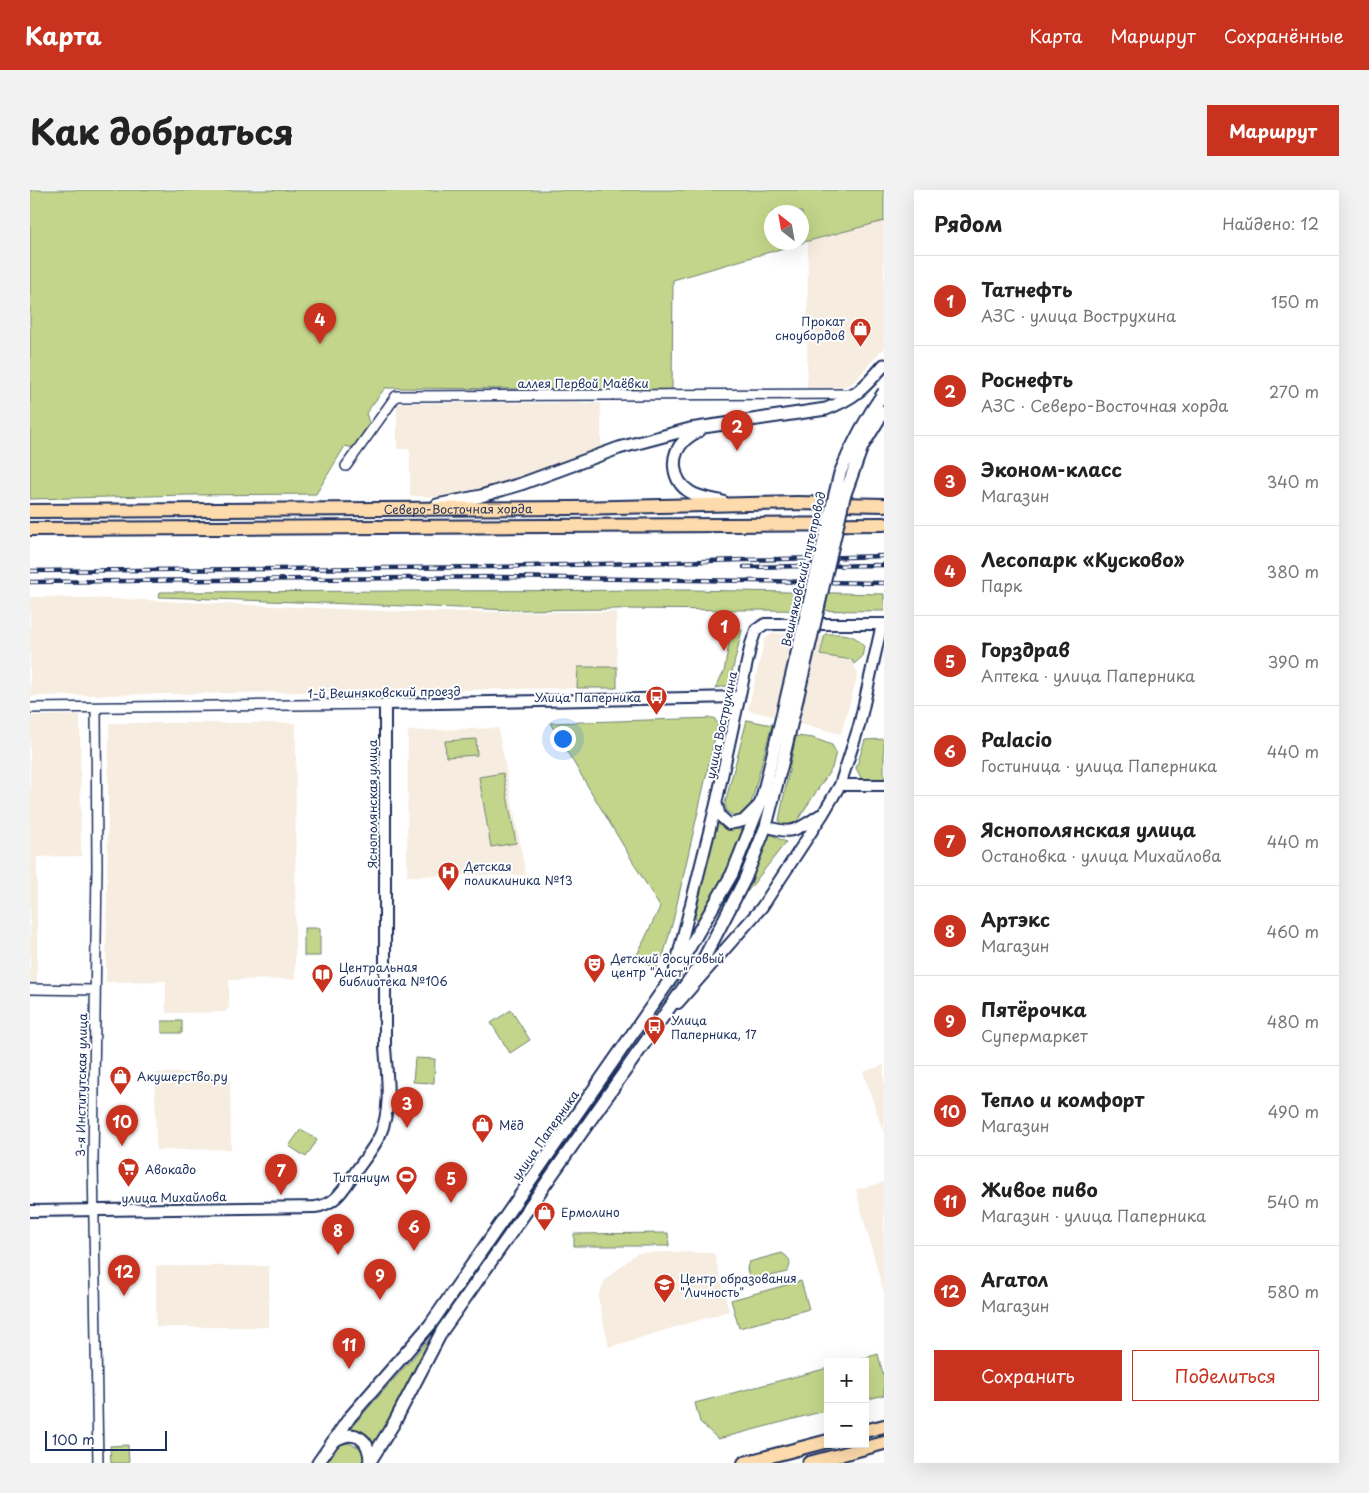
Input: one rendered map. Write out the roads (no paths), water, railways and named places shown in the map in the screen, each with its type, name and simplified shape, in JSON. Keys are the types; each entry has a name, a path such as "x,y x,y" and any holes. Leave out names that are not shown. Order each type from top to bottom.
{"main road":[{"path":"413,509 480,496 521,484 620,448 690,429 826,408 841,403 864,389 884,365"},
{"name":"Вешняковский путепровод","path":"777,763 840,473 852,444 884,392"},
{"name":"Вешняковский путепровод","path":"777,763 844,498 862,447 884,411"},
{"path":"709,426 688,438 679,447 674,459 675,472 680,484 690,492 732,504"},
{"name":"Северо-Восточная хорда","path":"30,512 583,508 798,503 884,505"},
{"name":"Северо-Восточная хорда","path":"30,529 884,524"},
{"path":"370,1462 394,1423 442,1330 703,960 745,879 766,826 777,763"},
{"name":"улица Паперника","path":"318,1463 350,1417 430,1324 674,974 732,874 777,763"},
{"path":"869,1430 884,1426"},
{"path":"333,1441 342,1435 352,1434 360,1438 366,1443 370,1453 370,1462"},
{"path":"744,1463 824,1442"},
{"path":"809,1463 884,1443"}],"street":[{"name":"аллея Первой Маёвки","path":"346,466 396,396 856,394"},
{"name":"улица Вострухина","path":"654,1030 762,907 840,785 859,726 883,624 765,624 756,630 751,644 716,804 674,974"},
{"name":"1-й Вешняковский проезд","path":"30,708 740,697"},
{"name":"Яснополянская улица","path":"319,1207 332,1202 337,1197 379,1136 388,1096 385,1047 385,704"},
{"name":"3-я Институтская улица","path":"96,708 94,1211 98,1463"},
{"path":"840,785 884,785"},
{"name":"улица Паперника","path":"716,804 720,816 729,824 743,821 761,802"},
{"path":"766,826 780,831 794,831 823,814"},
{"path":"30,989 95,990"},
{"name":"улица Михайлова","path":"30,1210 94,1211 319,1207"}],"railway":[{"path":"30,571 496,567 884,556"},
{"path":"744,567 884,565"},
{"path":"30,582 498,577 884,583"}],"place":[{"name":"Лесопарк «Кусково»","path":"320,344"},
{"name":"Прокат сноубордов","path":"861,347"},
{"name":"Роснефть","path":"737,451"},
{"name":"Татнефть","path":"724,651"},
{"name":"Улица Паперника","path":"657,716"},
{"name":"Детская поликлиника №13","path":"448,892"},
{"name":"Детский досуговый центр \"Аист\"","path":"595,984"},
{"name":"Центральная библиотека №106","path":"323,993"},
{"name":"Улица Паперника, 17","path":"655,1046"},
{"name":"Акушерство.ру","path":"121,1095"},
{"name":"Эконом-класс","path":"407,1128"},
{"name":"Мёд","path":"483,1144"},
{"name":"Тепло и комфорт","path":"122,1146"},
{"name":"Авокадо","path":"129,1188"},
{"name":"Яснополянская улица","path":"281,1195"},
{"name":"Титаниум","path":"406,1196"},
{"name":"Горздрав","path":"451,1203"},
{"name":"Ермолино","path":"545,1231"},
{"name":"Palacio","path":"414,1251"},
{"name":"Артэкс","path":"338,1255"},
{"name":"Агатол","path":"124,1296"},
{"name":"Пятёрочка","path":"380,1300"},
{"name":"Центр образования \"Личность\"","path":"664,1304"},
{"name":"Живое пиво","path":"349,1369"}]}
